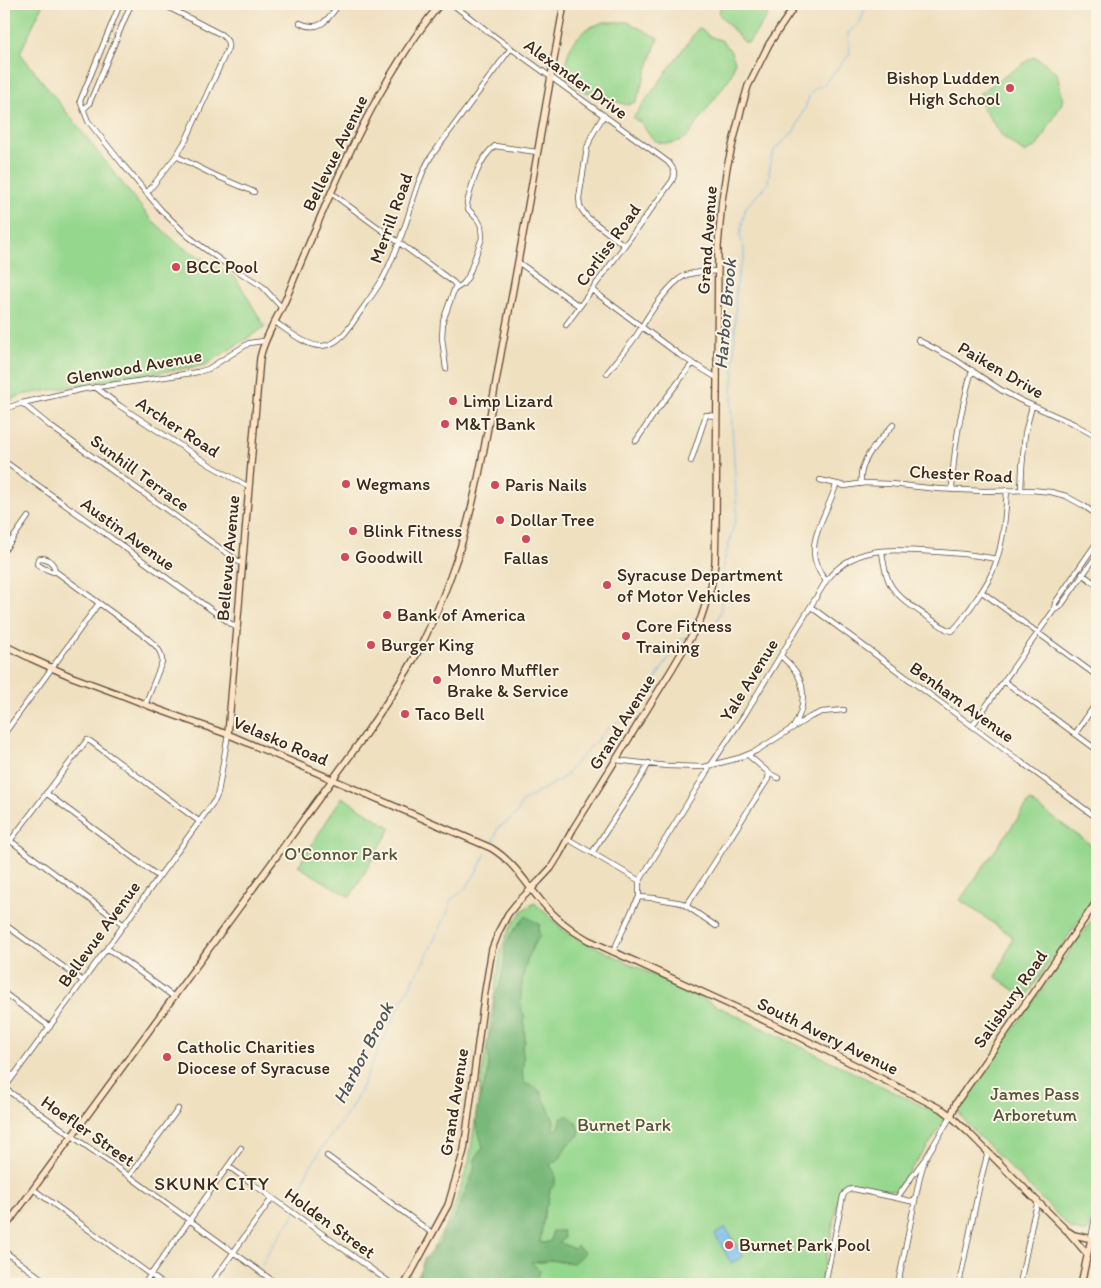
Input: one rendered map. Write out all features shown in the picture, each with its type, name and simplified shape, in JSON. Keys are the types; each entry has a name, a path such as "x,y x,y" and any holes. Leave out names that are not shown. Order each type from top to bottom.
{"street":[{"path":"120,4 80,101 88,121 161,210 188,236 262,286 282,308"},
{"path":"84,109 89,104 131,4"},
{"path":"147,193 186,140 228,48 227,39 222,35 162,4"},
{"path":"300,23 312,27 318,26 325,21 339,4"},
{"name":"Bellevue Avenue","path":"4,1089 200,822 218,793 228,734 260,358 264,341 282,308 364,121 415,38 440,4"},
{"name":"Alexander Drive","path":"452,4 668,162 674,171 672,181"},
{"path":"4,1229 361,741 414,658 433,620 451,576 478,480 508,323 564,4"},
{"name":"Grand Avenue","path":"405,1284 448,1205 464,1150 492,949 500,929 516,904 551,868 560,855 695,630 704,611 715,564 718,246 722,200 727,168 748,86 765,50 796,4"},
{"name":"Merrill Road","path":"275,322 314,346 325,346 338,340 354,321 387,270 422,173 430,158 511,48"},
{"path":"604,116 592,134 587,148 579,198 580,207 587,217 624,245"},
{"path":"454,290 463,284 468,277 482,238 481,226 468,209 467,203 480,166 486,156 495,146 537,152"},
{"path":"176,156 254,192"},
{"name":"Corliss Road","path":"566,325 672,181"},
{"path":"331,193 456,285 442,326 446,368"},
{"path":"518,262 580,306"},
{"path":"607,373 651,312 682,277 691,273 718,272"},
{"path":"592,290 692,364 717,378"},
{"name":"Paiken Drive","path":"918,340 972,370 1001,390 1096,434"},
{"name":"Glenwood Avenue","path":"4,409 22,402 95,387 198,372 208,369 249,343 264,341"},
{"path":"636,441 692,364"},
{"path":"952,490 956,434 972,370"},
{"name":"Archer Road","path":"95,387 120,406 210,465 249,487"},
{"name":"Sunhill Terrace","path":"22,402 50,426 242,564"},
{"path":"1021,490 1025,433 1032,406"},
{"path":"691,461 706,415 716,416"},
{"path":"861,484 860,479 867,458 872,449 893,425"},
{"name":"Austin Avenue","path":"4,461 238,629"},
{"name":"Chester Road","path":"820,480 845,486 891,484 952,490 1051,492 1066,496 1097,515"},
{"path":"826,581 815,563 813,550 815,538 836,485"},
{"path":"882,551 888,580 901,597 946,629 952,631 982,592 997,559 1004,529 1007,490"},
{"path":"4,551 28,517"},
{"path":"1054,610 1055,603 1097,542"},
{"name":"Yale Avenue","path":"613,952 639,897 638,888 640,881 826,581 837,568 851,559 867,553 882,551 952,552 997,559"},
{"path":"972,726 1037,632 1054,610 1060,607 1097,555"},
{"path":"55,571 147,638 160,651 162,656 161,665 145,704"},
{"path":"1077,571 1097,585"},
{"path":"982,592 1097,676"},
{"path":"4,734 99,603"},
{"name":"Benham Avenue","path":"810,608 1097,818"},
{"name":"Velasko Road","path":"4,645 53,668 228,734 491,848 508,860 532,889"},
{"path":"781,656 793,668 801,682 803,691 802,707 794,726"},
{"path":"1004,681 1097,750"},
{"path":"1075,734 1097,702"},
{"path":"616,760 667,766 704,767 748,755 794,726 822,712 844,710"},
{"path":"10,840 87,740 200,822"},
{"path":"748,755 769,773 778,778"},
{"path":"592,853 648,764"},
{"path":"686,906 768,778 769,773"},
{"path":"46,793 159,877"},
{"path":"4,836 124,925"},
{"path":"568,839 640,881"},
{"name":"South Avery Avenue","path":"532,889 553,914 572,931 588,940 794,1034 943,1110 1066,1230 1074,1235 1094,1239"},
{"path":"639,897 682,903 716,926"},
{"name":"Salisbury Road","path":"951,1116 956,1103 1097,901"},
{"path":"4,924 83,982"},
{"path":"107,948 174,996"},
{"path":"4,993 50,1027"},
{"path":"4,1069 13,1076"},
{"name":"Hoefler Street","path":"4,1089 129,1176 277,1284"},
{"path":"129,1176 178,1109"},
{"path":"897,1198 925,1159 951,1116"},
{"path":"144,1284 241,1148"},
{"path":"959,1284 988,1152"},
{"path":"327,1156 432,1233"},
{"path":"898,1284 925,1159"},
{"name":"Holden Street","path":"228,1166 392,1284"},
{"path":"33,1189 163,1284"},
{"path":"825,1284 843,1196 849,1189 915,1202"},
{"path":"211,1284 272,1198"},
{"path":"1020,1284 1038,1201"},
{"path":"1081,1284 1087,1254 1094,1239 1097,1207"},
{"path":"1066,1230 1087,1254"},
{"path":"4,1251 49,1284"}],"green space":[{"path":"15,4 43,4 20,53 149,217 179,245 236,278 265,327 205,365 21,395 4,403 4,8 10,9"},
{"path":"721,4 767,4 767,17 749,42 744,42 719,14"},
{"path":"604,22 628,22 658,38 636,102 627,105 581,90 566,76 567,56 573,42 586,29"},
{"path":"699,27 709,36 723,41 730,50 735,61 731,76 687,137 679,141 661,143 653,139 643,125 633,118"},
{"path":"1033,57 1042,61 1057,73 1063,101 1038,145 1025,153 1003,137 978,101 980,93"},
{"name":"O'Connor Park","path":"342,797 391,828 350,897 298,866"},
{"path":"1030,801 1097,849 1097,895 1025,998 996,977 1013,937 960,900"},
{"name":"Burnet Park","path":"535,903 567,933 945,1117 933,1139 895,1191 847,1182 843,1187 839,1195 821,1284 413,1284 451,1216 469,1162 501,950 509,929 517,917"},
{"name":"James Pass Arboretum","path":"1097,913 1097,1192 1089,1230 1085,1233 1071,1229 971,1128 957,1111 957,1107"},
{"path":"526,916 540,925 538,928 540,936 530,953 522,982 521,1011 524,1014 525,1042 522,1049 524,1083 540,1091 554,1121 553,1130 556,1131 560,1125 561,1118 567,1115 575,1121 580,1132 578,1137 567,1145 561,1157 550,1165 555,1173 555,1184 550,1190 545,1209 540,1242 551,1241 552,1231 563,1231 564,1238 559,1242 574,1249 577,1246 585,1253 573,1263 549,1260 531,1262 540,1271 537,1277 514,1277 509,1284 419,1284 419,1274 424,1259 441,1241 444,1228 453,1221 474,1171 475,1159 483,1147 475,1121 478,1102 488,1075 489,1059 487,1045 494,1019 494,998 500,986 504,967 505,947 510,935"}],"water":[{"name":"Burnet Park Pool","path":"726,1228 743,1257 731,1263 715,1234"}],"waterway":[{"name":"Harbor Brook","path":"702,630 717,621 721,610 724,561 737,514 731,408 736,288 739,270 744,259 744,249 740,236 746,207 768,184 771,158 775,149 794,132 809,96 816,87 822,86 850,54 848,33 861,21 866,4"},
{"name":"Harbor Brook","path":"493,842 498,828 518,812 522,802 566,776 609,727 623,719 644,698 680,640 687,637"},
{"name":"Harbor Brook","path":"262,1265 297,1208 307,1172 355,1101 398,1008 426,957 449,909 451,899 467,886 486,853"},
{"name":"Harbor Brook","path":"250,1284 256,1275"}],"place":[{"name":"Bishop Ludden High School","path":"1010,88"},
{"name":"BCC Pool","path":"176,267"},
{"name":"Limp Lizard","path":"453,401"},
{"name":"M&T Bank","path":"445,424"},
{"name":"Wegmans","path":"346,484"},
{"name":"Paris Nails","path":"495,485"},
{"name":"Dollar Tree","path":"500,520"},
{"name":"Blink Fitness","path":"353,531"},
{"name":"Fallas","path":"526,539"},
{"name":"Goodwill","path":"345,557"},
{"name":"Syracuse Department of Motor Vehicles","path":"607,585"},
{"name":"Bank of America","path":"387,615"},
{"name":"Core Fitness Training","path":"626,636"},
{"name":"Burger King","path":"371,645"},
{"name":"Monro Muffler Brake & Service","path":"437,680"},
{"name":"Taco Bell","path":"405,714"},
{"name":"Catholic Charities Diocese of Syracuse","path":"167,1057"},
{"name":"Burnet Park Pool","path":"729,1245"}],"district":[{"name":"SKUNK CITY","path":"212,1183"}]}
